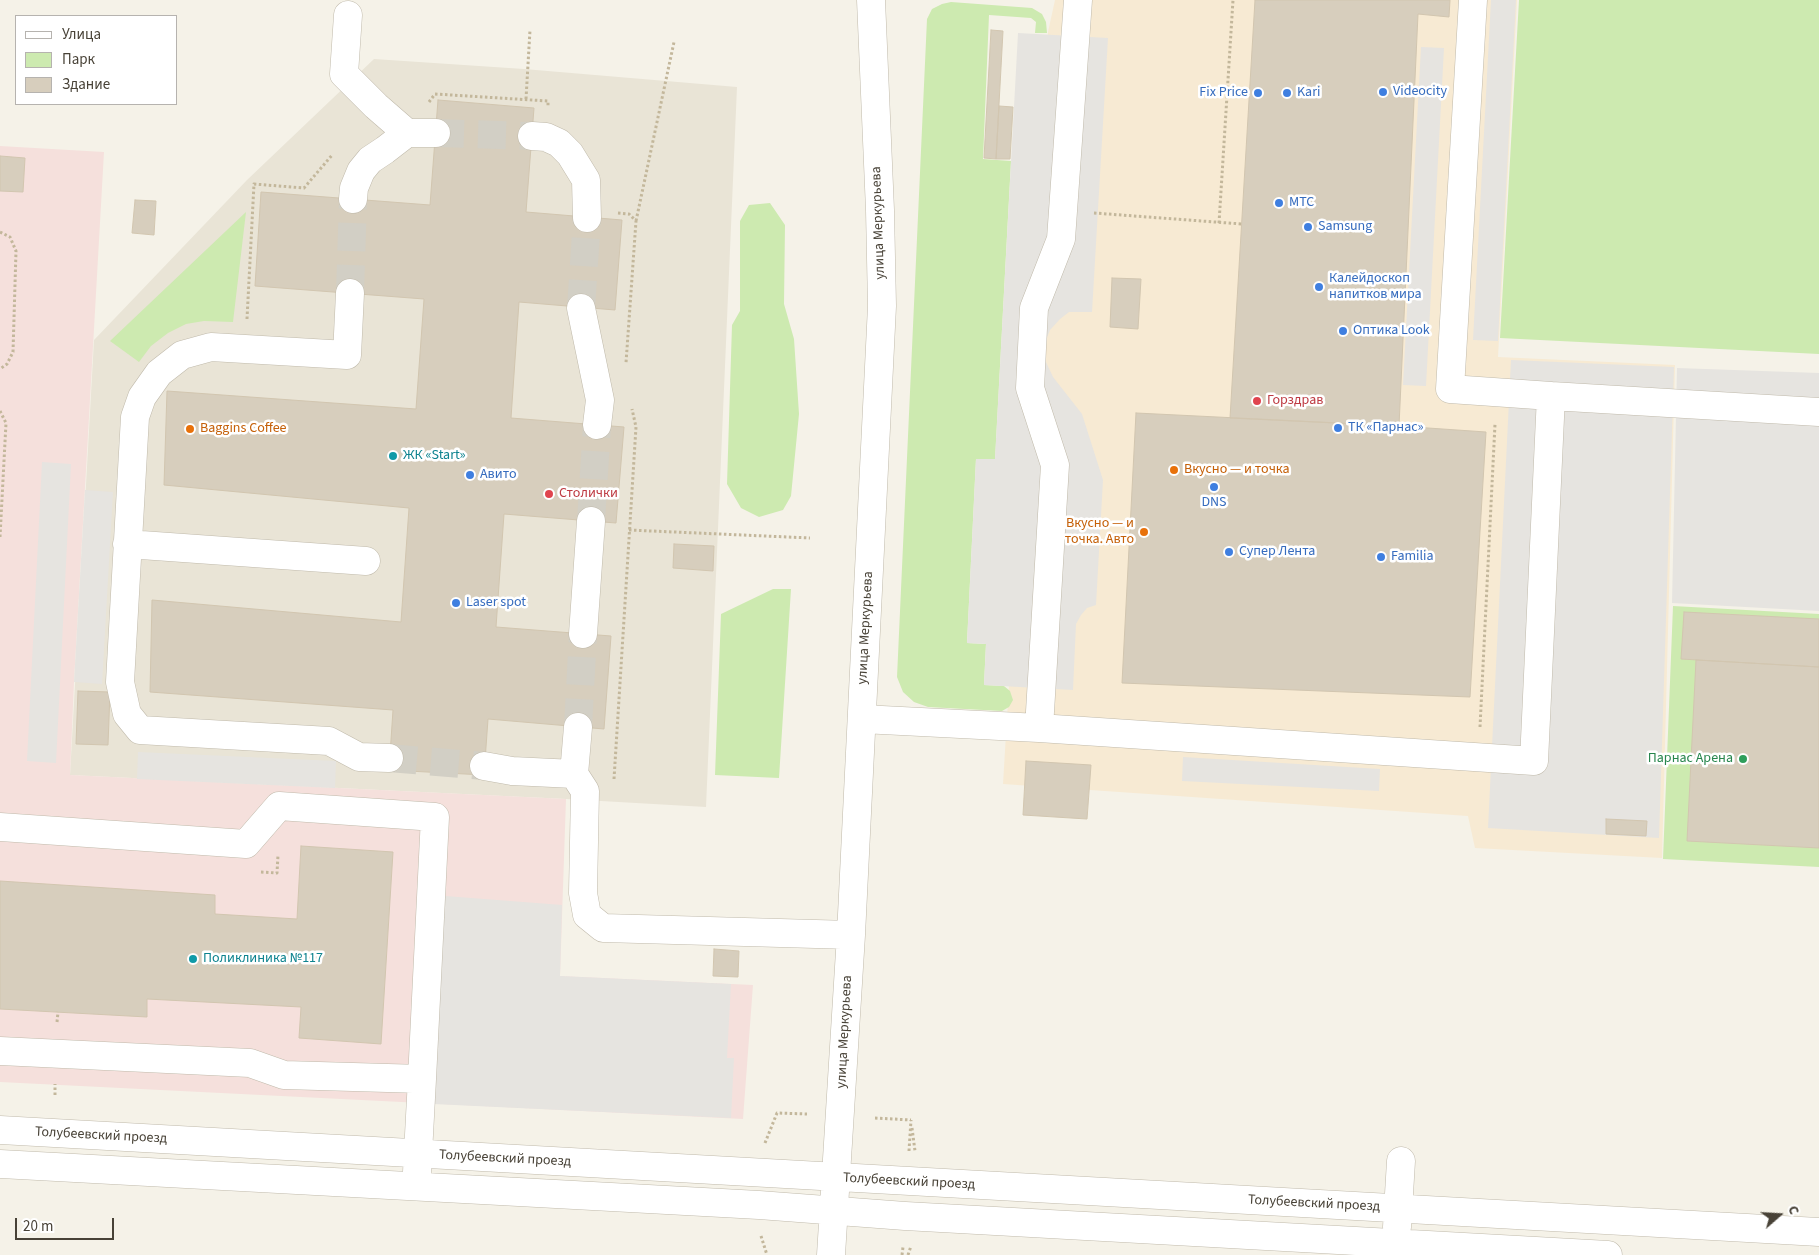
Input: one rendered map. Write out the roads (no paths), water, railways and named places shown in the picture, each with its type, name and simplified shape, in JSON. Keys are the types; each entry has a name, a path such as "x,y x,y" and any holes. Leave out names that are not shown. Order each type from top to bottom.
{"street":[{"name":"улица Меркурьева","path":"831,1255 862,719 882,306 871,0"},
{"path":"1039,728 1055,465 1030,388 1034,308 1061,239 1078,0"},
{"path":"1473,0 1450,389 1819,412"},
{"path":"348,15 344,74 407,133"},
{"path":"354,199 354,188 361,172 370,160 407,133 436,133"},
{"path":"539,136 559,144 574,160 586,180 587,213"},
{"path":"350,293 347,355 211,347 182,355 159,373 142,397 135,417 120,682 127,714 140,730 329,741 359,757 389,758"},
{"path":"582,308 600,400 597,425"},
{"path":"862,719 1039,728 1534,761 1551,396"},
{"path":"583,634 591,521"},
{"path":"127,544 366,561"},
{"path":"578,728 574,774 585,791 583,893 587,914 603,928 850,935"},
{"path":"484,766 512,771 574,774"},
{"path":"0,827 246,844 280,806 435,817 417,1186"},
{"path":"0,1051 250,1063 284,1075 422,1079"},
{"name":"Толубеевский проезд","path":"0,1130 1819,1232"},
{"path":"1396,1243 1401,1161"},
{"path":"0,1164 417,1186 1608,1255"}],"tunnel":[{"path":"436,133 532,136"},
{"path":"350,293 353,199"},
{"path":"581,308 587,218"},
{"path":"591,521 597,425"},
{"path":"578,727 583,634"},
{"path":"389,758 484,766"}],"place":[{"name":"Videocity","path":"1383,92"},
{"name":"Fix Price","path":"1258,93"},
{"name":"Kari","path":"1287,93"},
{"name":"МТС","path":"1279,203"},
{"name":"Samsung","path":"1308,227"},
{"name":"Калейдоскоп напитков мира","path":"1319,287"},
{"name":"Оптика Look","path":"1343,331"},
{"name":"Горздрав","path":"1257,401"},
{"name":"ТК «Парнас»","path":"1338,428"},
{"name":"Baggins Coffee","path":"190,429"},
{"name":"ЖК «Start»","path":"393,456"},
{"name":"Вкусно — и точка","path":"1174,470"},
{"name":"Авито","path":"470,475"},
{"name":"DNS","path":"1214,487"},
{"name":"Столички","path":"549,494"},
{"name":"Вкусно — и точка. Авто","path":"1144,532"},
{"name":"Супер Лента","path":"1229,552"},
{"name":"Familia","path":"1381,557"},
{"name":"Laser spot","path":"456,603"},
{"name":"Парнас Арена","path":"1743,759"},
{"name":"Поликлиника №117","path":"193,959"}]}
